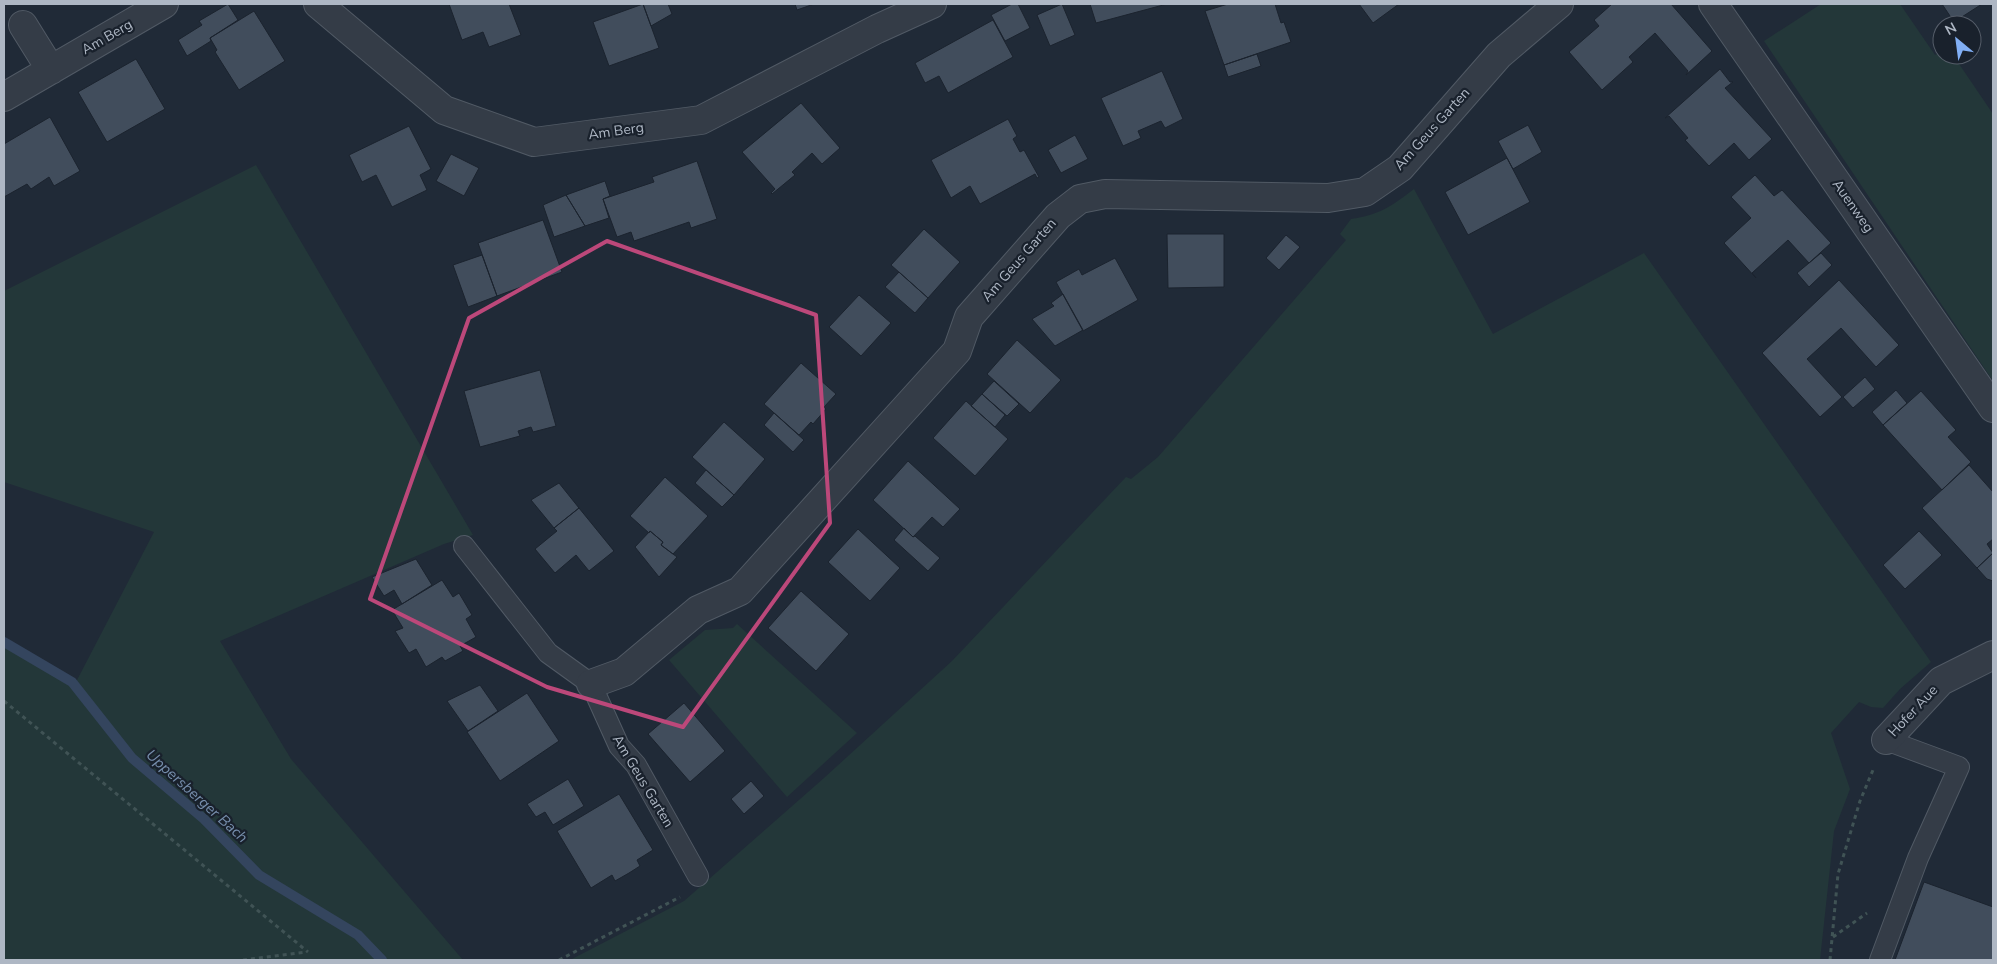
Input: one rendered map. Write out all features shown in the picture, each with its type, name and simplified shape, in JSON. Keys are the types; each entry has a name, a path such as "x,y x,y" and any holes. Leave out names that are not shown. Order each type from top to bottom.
{"street":[{"name":"Am Berg","path":"4,97 164,4"},
{"name":"Am Berg","path":"318,4 444,110 534,142 701,120 877,29 932,4"},
{"name":"Am Geus Garten","path":"591,684 624,672 698,610 740,591 957,351 969,317 1058,216 1080,199 1105,194 1328,198 1364,192 1400,168 1499,55 1558,4"},
{"name":"Auenweg","path":"1713,4 1993,408"},
{"path":"23,25 51,70"},
{"name":"Hofer Aue","path":"1886,740 1941,681 1993,655"}],"lane":[{"name":"Am Geus Garten","path":"464,546 548,653 591,684 620,746 636,765 698,876"},
{"path":"1880,960 1918,858 1959,767 1886,740"}],"path":[{"path":"4,701 308,952 243,960"},
{"path":"1830,960 1838,874 1860,801 1886,740"},
{"path":"559,960 691,891 698,876"}],"highlighted area":[{"path":"607,241 816,315 830,523 683,727 547,687 370,599 469,318"}],"green space":[{"path":"1821,4 1900,4 1932,51 1932,65 1960,65 1993,114 1993,381 1764,41"},
{"path":"256,165 473,535 444,544 220,641 291,759 463,960 4,960 4,640 76,682 154,532 4,482 4,291"},
{"path":"1414,189 1493,334 1644,253 1931,662 1900,689 1883,708 1871,707 1859,702 1831,733 1850,789 1834,831 1820,960 570,960 684,901 824,778 952,661 1126,477 1131,479 1158,457 1346,240 1340,234 1351,219 1370,215 1385,209"},
{"path":"737,624 857,733 787,797 669,660 705,630 733,628"}],"building":[{"path":"228,4 238,20 210,38 211,41 187,56 178,40 202,25 199,21"},
{"path":"449,4 509,4 521,35 489,47 483,32 462,40"},
{"path":"643,4 659,48 609,66 593,22"},
{"path":"643,4 668,4 672,14 651,26"},
{"path":"795,4 814,4 797,10"},
{"path":"1012,4 1018,4 1030,28 1005,41 991,15"},
{"path":"1062,4 1075,35 1050,46 1037,15"},
{"path":"1090,4 1167,4 1096,23"},
{"path":"1228,4 1275,4 1281,23 1284,22 1291,42 1224,65 1205,11"},
{"path":"1359,4 1399,4 1373,23"},
{"path":"1612,4 1671,4 1712,51 1686,75 1688,71 1655,33 1629,57 1633,62 1602,90 1569,52 1599,26 1594,20"},
{"path":"1942,4 1982,4 1965,15 1949,15"},
{"path":"254,11 285,61 239,90 215,52 217,50 210,38"},
{"path":"993,20 1013,57 948,93 939,76 925,83 915,63"},
{"path":"1257,54 1261,66 1228,77 1224,65"},
{"path":"136,59 165,109 107,142 78,92"},
{"path":"1720,69 1730,82 1733,82 1725,88 1772,139 1749,160 1734,143 1709,166 1685,140 1688,138 1669,116 1665,118"},
{"path":"1162,71 1183,119 1165,128 1161,121 1138,131 1141,138 1123,146 1101,98"},
{"path":"801,103 840,148 822,164 812,153 792,172 795,175 772,194 775,189 742,152"},
{"path":"50,117 80,171 54,186 49,177 31,189 27,184 4,197 4,144"},
{"path":"1008,119 1017,136 1013,139 1020,152 1024,150 1039,177 1037,178 1035,174 980,204 970,186 951,198 931,160"},
{"path":"1528,125 1542,152 1513,169 1498,141"},
{"path":"409,126 431,169 420,175 427,190 392,207 376,175 362,182 349,155"},
{"path":"1075,135 1088,159 1061,173 1048,150"},
{"path":"451,154 479,168 464,196 436,181"},
{"path":"1507,158 1530,202 1468,235 1445,192"},
{"path":"697,161 717,219 691,228 689,222 634,241 631,232 617,237 603,199 654,182 652,177"},
{"path":"1755,175 1774,196 1782,190 1831,243 1809,263 1788,240 1752,273 1756,278 1724,243 1751,218 1731,197"},
{"path":"605,181 610,196 603,199 609,218 585,226 566,195"},
{"path":"566,195 585,226 554,237 543,205"},
{"path":"543,220 562,272 497,296 478,243"},
{"path":"924,229 960,262 928,298 891,265"},
{"path":"1167,234 1224,234 1224,287 1168,288"},
{"path":"1286,235 1300,247 1279,270 1266,258"},
{"path":"1821,253 1832,265 1809,287 1797,273"},
{"path":"482,255 497,296 468,307 453,265"},
{"path":"1115,258 1138,300 1083,331 1056,282 1079,269 1082,275"},
{"path":"899,272 928,298 915,313 885,287"},
{"path":"1839,280 1899,345 1876,367 1841,328 1807,359 1842,397 1820,417 1762,353"},
{"path":"1063,294 1083,330 1055,346 1032,319 1054,306 1051,303"},
{"path":"859,295 891,323 861,356 829,327"},
{"path":"1017,340 1061,380 1030,413 987,374"},
{"path":"801,363 836,394 824,407 826,409 813,424 811,422 799,435 764,404"},
{"path":"540,370 556,426 533,432 531,427 518,431 520,436 480,447 464,391"},
{"path":"1865,377 1875,389 1853,408 1843,397"},
{"path":"994,381 1019,404 1007,416 982,394"},
{"path":"1896,390 1907,403 1883,425 1872,412"},
{"path":"1921,391 1956,430 1948,437 1971,462 1942,490 1883,425"},
{"path":"982,394 1005,415 995,427 971,406"},
{"path":"966,401 1008,439 975,476 933,438"},
{"path":"774,413 804,440 793,452 764,425"},
{"path":"724,422 765,459 734,495 692,457"},
{"path":"908,461 960,509 943,527 932,517 913,537 873,500"},
{"path":"1969,465 1993,492 1993,539 1987,544 1993,553 1977,568 1922,508"},
{"path":"706,470 734,495 722,507 695,483"},
{"path":"665,477 708,516 673,554 661,545 663,542 650,531 649,533 630,516"},
{"path":"559,483 579,508 554,528 531,500"},
{"path":"579,508 614,551 589,571 576,555 555,573 535,549 557,531 554,528"},
{"path":"904,528 940,558 928,571 894,540"},
{"path":"858,529 900,568 870,601 828,562"},
{"path":"650,531 663,542 661,545 677,557 659,577 635,547"},
{"path":"1919,531 1942,555 1905,589 1883,565"},
{"path":"1993,553 1993,581 1987,579 1977,568"},
{"path":"416,559 432,585 402,604 394,590 384,596 372,577"},
{"path":"442,580 453,597 459,593 472,615 466,619 476,637 460,646 463,651 445,661 442,657 426,667 416,649 409,653 395,631 403,628 392,610"},
{"path":"801,591 849,634 816,671 768,628"},
{"path":"480,685 498,711 468,731 447,701"},
{"path":"527,693 559,741 500,781 467,732"},
{"path":"684,703 725,751 690,782 648,734"},
{"path":"568,779 584,806 553,825 545,812 536,817 527,804"},
{"path":"751,781 764,796 744,814 731,799"},
{"path":"619,794 653,850 637,860 640,866 629,873 615,881 612,875 591,888 557,831"},
{"path":"1924,882 1993,907 1993,960 1895,960"}],"waterway":[{"name":"Uppersberger Bach","path":"4,642 72,682 132,758 204,819 259,875 358,935 382,960"}]}
